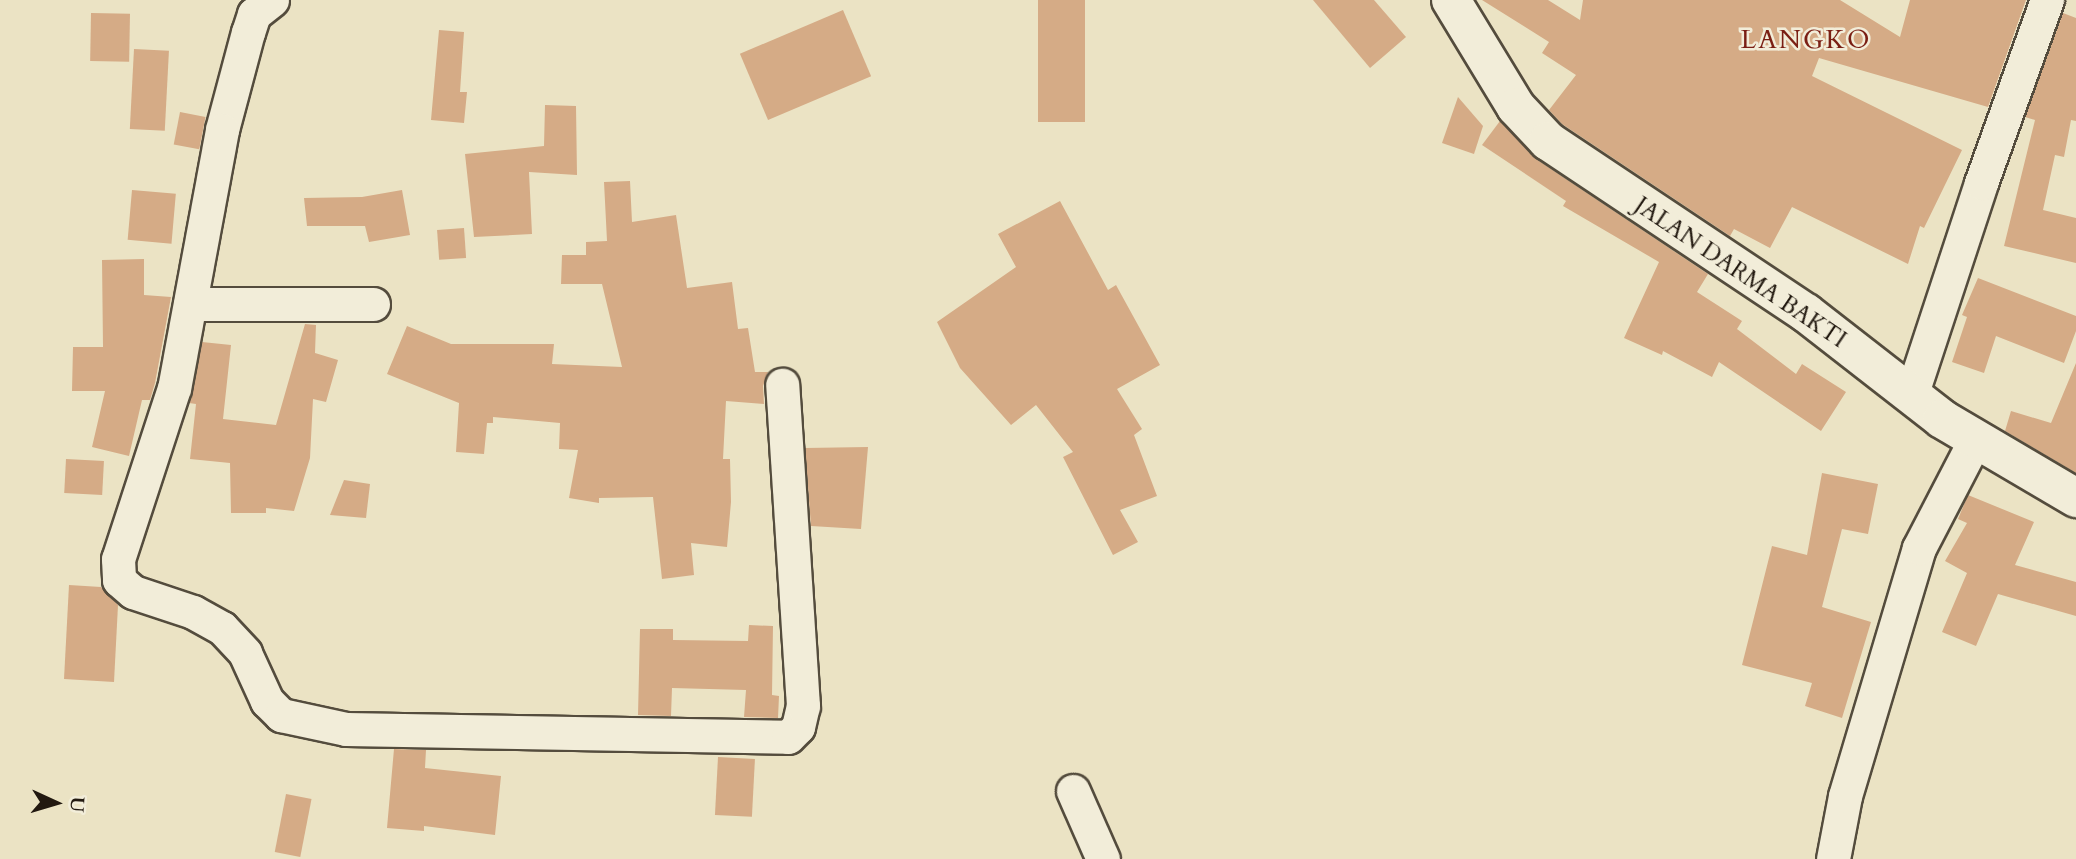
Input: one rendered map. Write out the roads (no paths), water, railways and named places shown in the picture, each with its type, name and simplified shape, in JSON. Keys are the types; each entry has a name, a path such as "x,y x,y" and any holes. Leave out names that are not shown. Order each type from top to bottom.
{"street":[{"path":"272,0 254,14 222,130 174,388 121,539 119,580 133,592 193,612 222,628 245,653 267,701 281,715 346,729 788,737 798,727 803,705 782,385"},
{"name":"JALAN DARMA BAKTI","path":"1451,0 1516,107 1548,141 1805,313 1911,396 1975,440 2076,498"},
{"path":"1911,396 1980,183 2048,0"},
{"path":"190,304 373,304"},
{"path":"1833,859 1845,796 1919,548 1975,440"},
{"path":"1073,791 1103,859"}],"district":[{"name":"LANGKO","path":"1806,40"}]}
